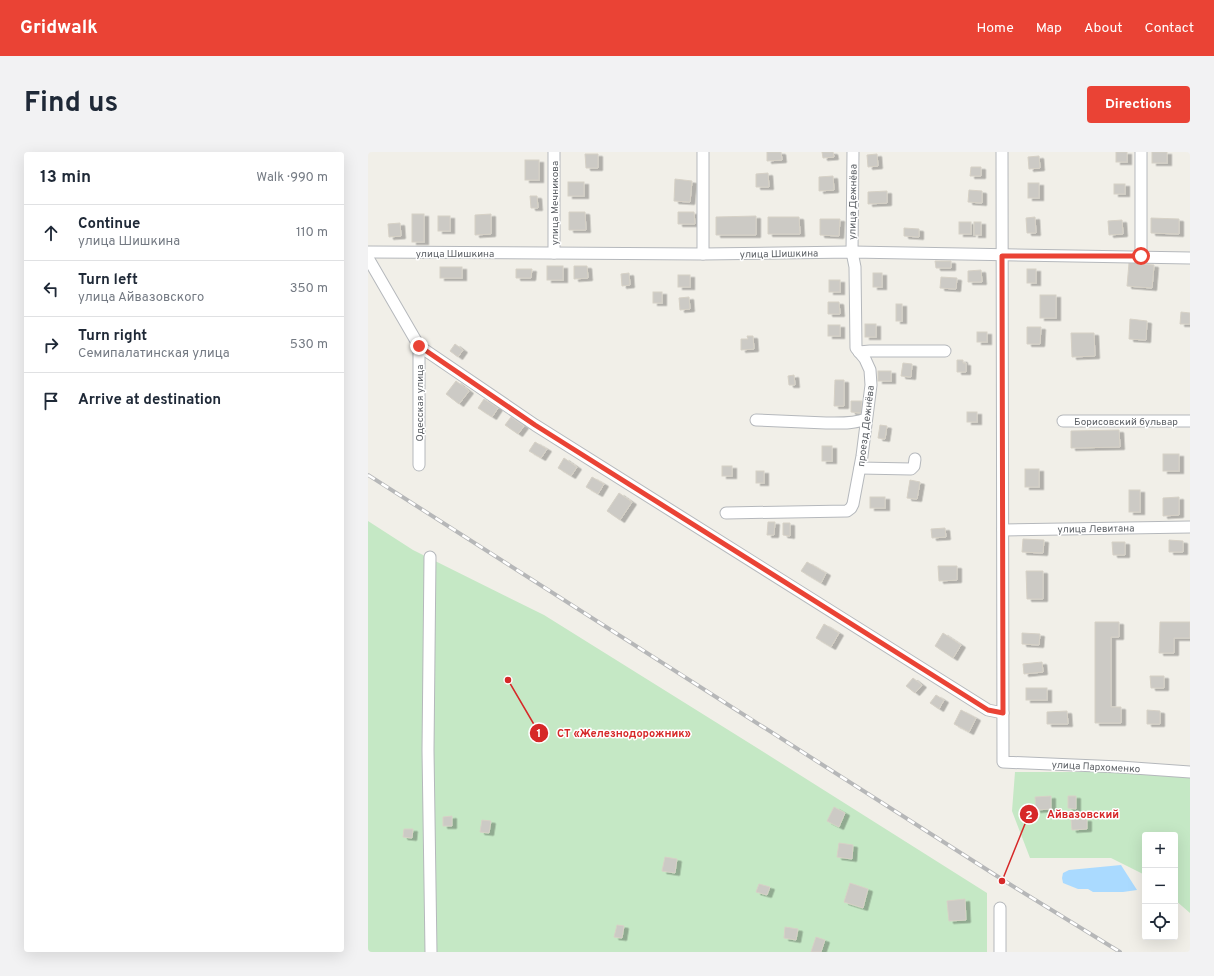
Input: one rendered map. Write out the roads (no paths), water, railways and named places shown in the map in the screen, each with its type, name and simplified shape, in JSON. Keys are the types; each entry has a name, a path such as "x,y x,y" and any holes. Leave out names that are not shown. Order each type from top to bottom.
{"street":[{"name":"улица Мечникова","path":"554,152 554,253"},
{"path":"703,152 703,254"},
{"name":"улица Дежнёва","path":"852,252 853,152"},
{"path":"368,258 419,346 549,434 988,710 1003,713 1002,152"},
{"path":"1141,152 1141,256"},
{"name":"улица Шишкина","path":"368,252 703,254 852,252 1002,256 1141,256 1190,258"},
{"name":"проезд Дежнёва","path":"726,513 847,511 851,508 860,468 871,385 870,370 865,359 856,348 855,267 852,252"},
{"name":"Одесская улица","path":"419,346 419,465"},
{"path":"859,352 945,351"},
{"path":"756,420 840,423 860,422 866,419"},
{"name":"Борисовский бульвар","path":"1063,422 1190,421"},
{"path":"860,468 911,469 914,466 915,459"},
{"name":"улица Левитана","path":"1002,530 1190,527"},
{"path":"430,557 428,750 431,952"},
{"name":"улица Пархоменко","path":"1003,713 1003,762 1190,772"},
{"path":"1000,908 1000,952"}],"water":[{"path":"1121,865 1137,890 1123,892 1093,892 1088,889 1078,889 1063,883 1063,873 1069,870"}],"railway":[{"path":"368,475 1011,885 1120,952"}],"place":[{"name":"СТ «Железнодорожник»","path":"508,680"},
{"name":"Айвазовский","path":"1002,881"}]}
